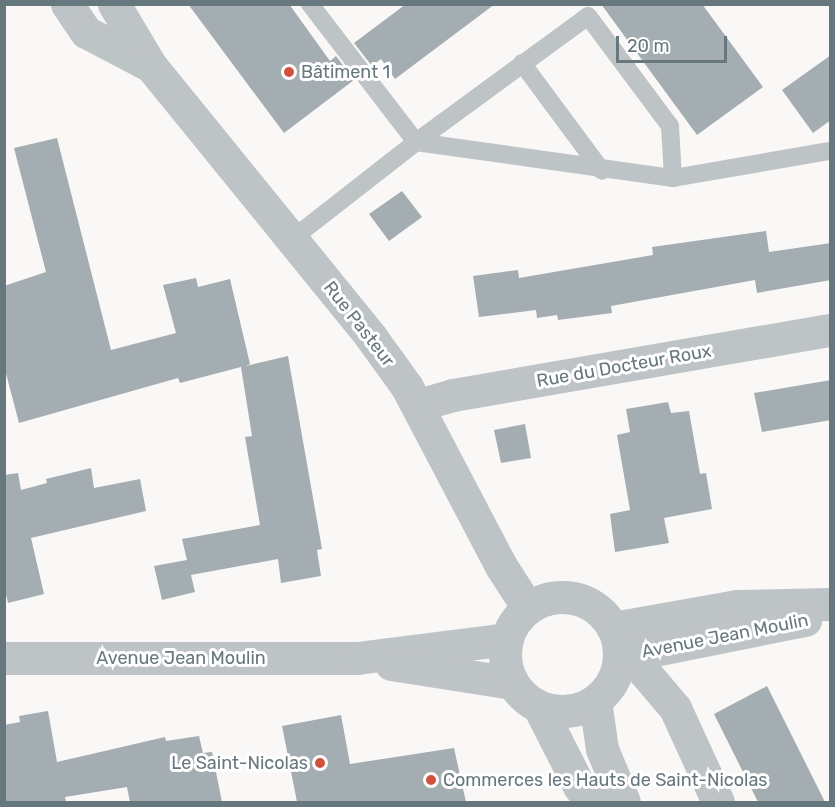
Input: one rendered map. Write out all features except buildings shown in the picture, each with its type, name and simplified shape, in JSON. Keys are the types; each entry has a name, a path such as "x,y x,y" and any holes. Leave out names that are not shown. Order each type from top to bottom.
{"street":[{"name":"Rue Pasteur","path":"68,4 86,32 150,66"},
{"name":"Rue Pasteur","path":"116,5 150,66 371,337 418,405 501,567 528,608"},
{"path":"86,32 116,5"},
{"name":"Rue du Docteur Roux","path":"418,405 453,395 831,330"},
{"path":"591,802 579,786 539,707 513,684 504,654 507,639 515,622 528,608 546,599 565,597 585,602 602,613 621,647 675,708 718,802"},
{"name":"Avenue Jean Moulin","path":"621,647 737,606 831,604"},
{"name":"Avenue Jean Moulin","path":"621,647 831,614"},
{"name":"Avenue Jean Moulin","path":"4,658 357,658 507,639"},
{"path":"539,707 558,712 578,710 595,701 616,674 621,647"},
{"name":"Avenue Jean Moulin","path":"357,658 513,684"},
{"path":"595,701 602,749 624,802"}],"lane":[{"path":"310,4 416,142 602,171 673,178 828,150"},
{"path":"292,239 522,63 584,10 670,126 673,178"},
{"path":"522,63 602,171"}],"place":[{"name":"Bâtiment 1","path":"289,72"},
{"name":"Le Saint-Nicolas","path":"320,763"},
{"name":"Commerces les Hauts de Saint-Nicolas","path":"431,780"}]}
